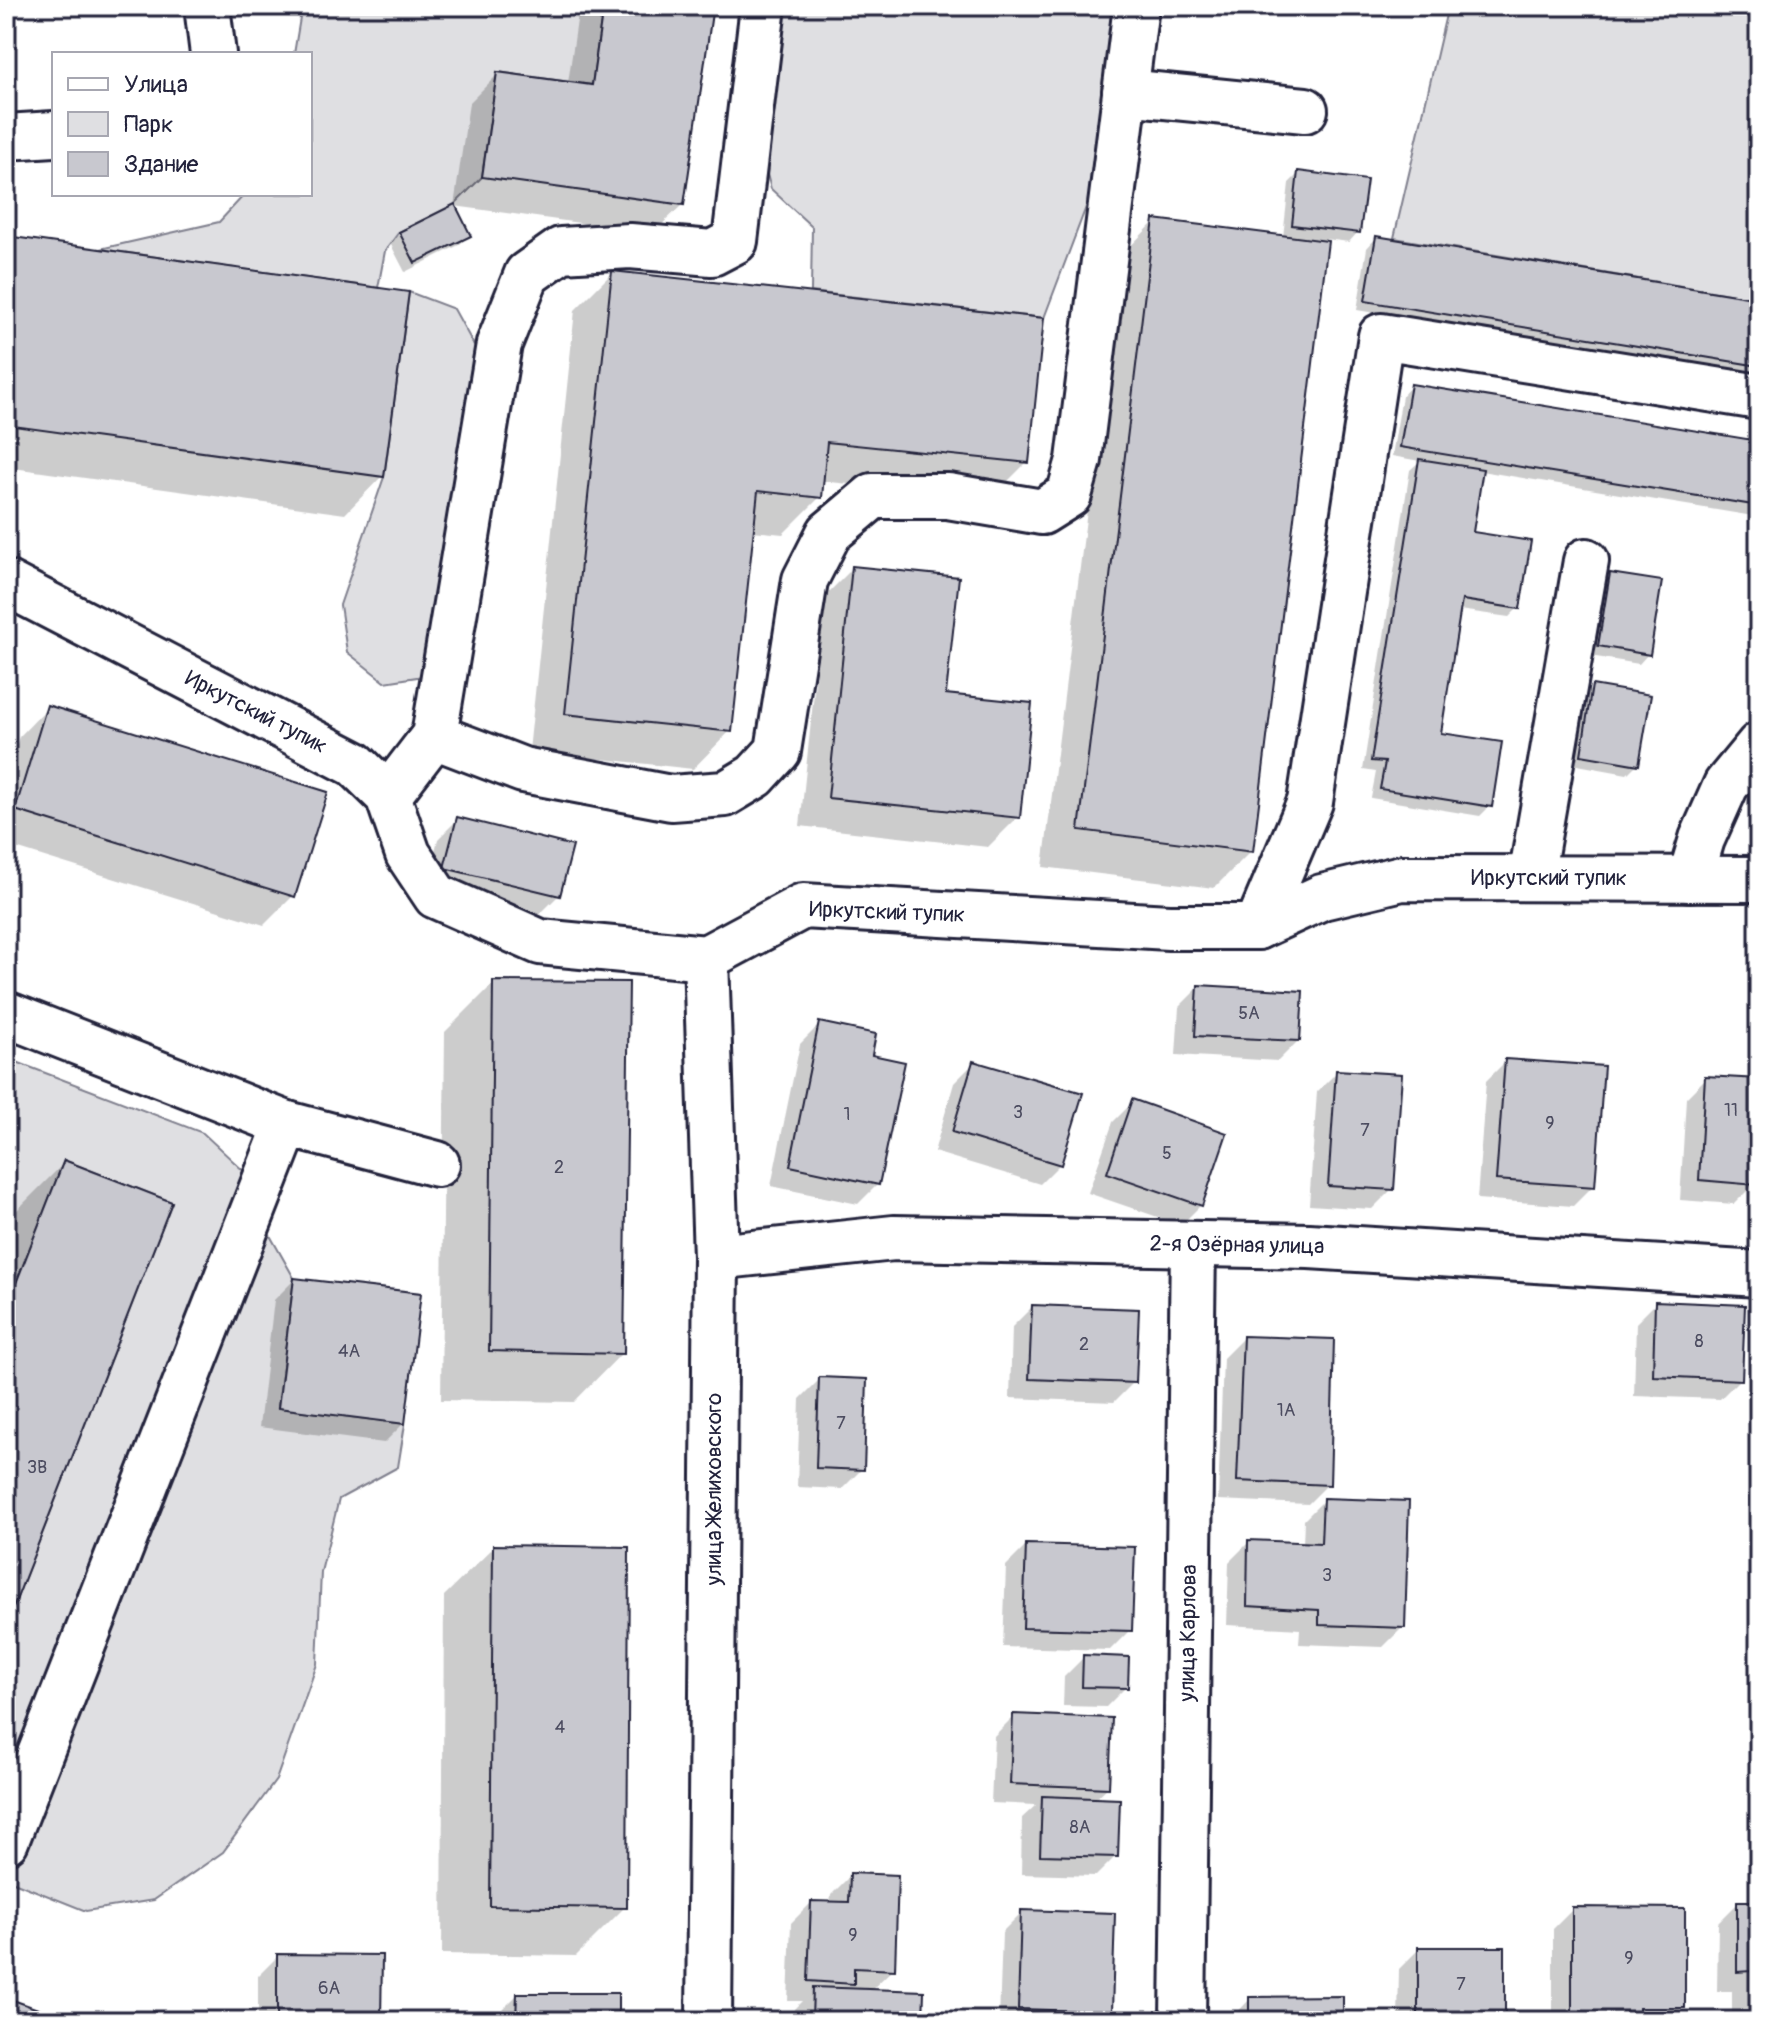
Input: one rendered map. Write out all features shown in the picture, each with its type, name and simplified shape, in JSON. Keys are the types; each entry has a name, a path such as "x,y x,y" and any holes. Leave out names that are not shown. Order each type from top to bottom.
{"street":[{"path":"207,6 213,52"},
{"path":"388,796 434,736 499,344 527,274 561,250 630,246 712,253 735,241 763,6"},
{"path":"434,736 523,770 671,798 725,794 755,776 778,751 805,580 829,533 873,496 948,496 1042,512 1069,495 1079,460 1136,6"},
{"path":"1125,92 1305,110"},
{"path":"6,137 52,134"},
{"path":"1257,927 1310,802 1381,336 1759,397"},
{"path":"1531,878 1586,561"},
{"name":"Иркутский тупик","path":"6,583 355,764 388,796 408,854 436,896 540,942 706,958 803,906 1169,927 1257,927 1322,897 1402,878 1759,879"},
{"path":"1690,879 1702,839 1726,785 1759,745"},
{"name":"улица Желиховского","path":"706,958 716,1257 709,2021"},
{"path":"6,1014 287,1124 437,1164"},
{"path":"6,1841 287,1124"},
{"name":"2-я Озёрная улица","path":"716,1257 894,1238 1309,1246 1759,1274"},
{"name":"улица Карлова","path":"1183,2021 1193,1244"}],"green space":[{"path":"302,6 603,6 592,85 497,72 482,177 455,204 399,232 385,251 378,288 100,249 219,222 243,196 312,196 312,52 294,52"},
{"path":"777,6 1109,6 1115,27 1089,199 1044,318 811,292 812,227 771,189 754,127"},
{"path":"1448,6 1759,6 1759,299 1394,238"},
{"path":"409,292 454,309 480,356 423,676 385,682 347,652 340,605 384,477"},
{"path":"6,1058 203,1133 248,1175 267,1230 294,1278 278,1408 405,1424 398,1467 339,1499 321,1572 317,1664 276,1780 223,1852 154,1900 86,1911 6,1879 6,1626 172,1202 64,1160 6,1309"}],"building":[{"path":"603,6 713,6 684,205 482,177 497,72 592,85"},
{"path":"1298,171 1367,180 1360,233 1292,225"},
{"path":"455,204 471,236 415,263 399,232"},
{"path":"1154,219 1328,241 1253,852 1079,830"},
{"path":"6,236 409,292 384,477 6,425"},
{"path":"1376,236 1759,299 1759,366 1365,301"},
{"path":"612,271 1044,318 1029,463 827,442 822,498 758,491 732,732 565,714"},
{"path":"1411,384 1759,441 1759,506 1400,447"},
{"path":"1419,459 1483,469 1473,532 1531,541 1520,609 1462,600 1441,733 1502,742 1492,807 1380,789 1385,762 1371,761"},
{"path":"852,566 959,577 946,694 1032,703 1020,818 828,798"},
{"path":"1610,573 1662,581 1650,655 1598,646"},
{"path":"1592,685 1651,695 1639,765 1581,755"},
{"path":"47,705 328,792 295,897 15,810"},
{"path":"457,817 573,846 560,896 444,868"},
{"path":"493,981 629,982 624,1354 489,1351"},
{"path":"1198,985 1303,991 1300,1041 1195,1036"},
{"path":"819,1022 876,1034 872,1055 905,1062 879,1185 790,1166"},
{"path":"1505,1059 1604,1066 1595,1187 1496,1180"},
{"path":"973,1061 1083,1093 1061,1165 952,1132"},
{"path":"1336,1070 1402,1074 1394,1190 1328,1186"},
{"path":"1705,1076 1759,1079 1756,1185 1699,1180"},
{"path":"1132,1099 1227,1133 1202,1206 1107,1173"},
{"path":"64,1160 172,1202 6,1626 6,1309"},
{"path":"294,1278 421,1293 405,1424 278,1408"},
{"path":"1655,1301 1745,1305 1742,1380 1653,1376"},
{"path":"1032,1305 1139,1309 1136,1383 1029,1379"},
{"path":"1243,1336 1334,1339 1330,1485 1237,1481"},
{"path":"819,1377 867,1379 864,1470 816,1468"},
{"path":"1323,1498 1409,1501 1405,1628 1319,1625 1319,1610 1247,1606 1248,1540 1321,1543"},
{"path":"1026,1544 1135,1547 1132,1631 1023,1628"},
{"path":"493,1545 629,1547 627,1908 490,1906"},
{"path":"1083,1655 1129,1657 1128,1688 1082,1687"},
{"path":"1013,1714 1112,1718 1109,1788 1010,1784"},
{"path":"1042,1796 1120,1799 1118,1857 1040,1855"},
{"path":"850,1873 898,1875 895,1970 854,1968 854,1984 808,1981 811,1901 849,1902"},
{"path":"1737,1901 1759,1901 1759,2013 1751,2013 1751,1971 1737,1972"},
{"path":"1572,1907 1685,1908 1685,2008 1639,2008 1639,2021 1572,2021"},
{"path":"1021,1910 1115,1913 1112,2012 1018,2009"},
{"path":"1418,1947 1505,1947 1505,2021 1418,2021"},
{"path":"277,1954 382,1955 381,2021 277,2021"},
{"path":"813,1987 924,1991 923,2021 812,2021"},
{"path":"517,1993 618,1993 618,2021 516,2021"},
{"path":"1343,1996 1343,2021 1249,2021 1249,1997"},
{"path":"13,2000 71,2021 6,2021"}]}
